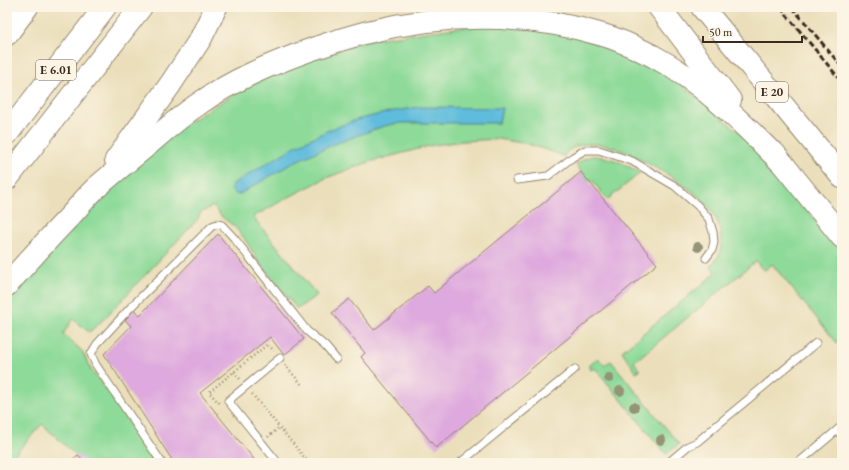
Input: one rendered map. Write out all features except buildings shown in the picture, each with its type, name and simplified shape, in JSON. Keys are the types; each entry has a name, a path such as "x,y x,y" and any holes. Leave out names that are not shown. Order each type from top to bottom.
{"highway":[{"path":"15,22 27,7"},
{"name":"E 6.01","path":"7,134 105,7"},
{"path":"7,178 141,7"},
{"path":"97,187 170,85 201,38 216,7"},
{"path":"659,7 710,74 842,237"},
{"name":"E 20","path":"702,7 842,177"},
{"path":"7,285 97,187 174,122 200,103 233,82 286,58 329,43 366,32 390,27 432,21 488,17 563,25 604,35 635,47 690,79 733,114 783,164"}],"lane":[{"path":"518,180 548,176 572,157 585,150 600,150 632,161 675,186 698,206 709,219 714,242 712,250 706,258"},
{"path":"162,463 96,364 91,354 97,344 130,308 212,226 217,224 222,225 234,238 307,331 325,346 336,359"},
{"path":"668,463 688,446 697,442 816,343"},
{"path":"278,463 228,401 280,358"},
{"path":"460,463 575,369"},
{"path":"798,463 842,426"}],"path":[{"path":"280,358 303,386"},
{"path":"234,372 242,382"},
{"path":"252,393 309,463"}],"green space":[{"path":"486,24 560,31 657,65 748,139 842,252 842,349 772,264 765,270 762,269 756,261 634,362 640,370 636,372 622,351 716,273 710,266 720,253 720,229 715,217 708,207 699,197 667,174 638,158 611,147 591,144 581,145 569,150 564,156 528,144 498,139 433,145 369,162 326,178 253,217 317,295 297,309 258,260 244,238 235,227 221,216 213,206 200,213 198,219 101,322 89,332 73,319 63,334 82,351 91,370 107,390 155,463 84,463 42,424 7,463 7,301 101,195 177,129 266,75 367,40"},
{"path":"592,156 611,159 640,173 607,200 592,180 589,182 576,165 584,159"},
{"path":"598,358 604,365 611,361 679,444 666,454 595,368 591,370 590,365"}],"water":[{"path":"419,107 502,108 499,123 400,123 384,126 332,145 296,161 238,195 232,191 232,186 234,183 297,145 329,130 356,120"}],"railway":[{"path":"780,7 842,82"},
{"path":"792,7 842,67"}]}
